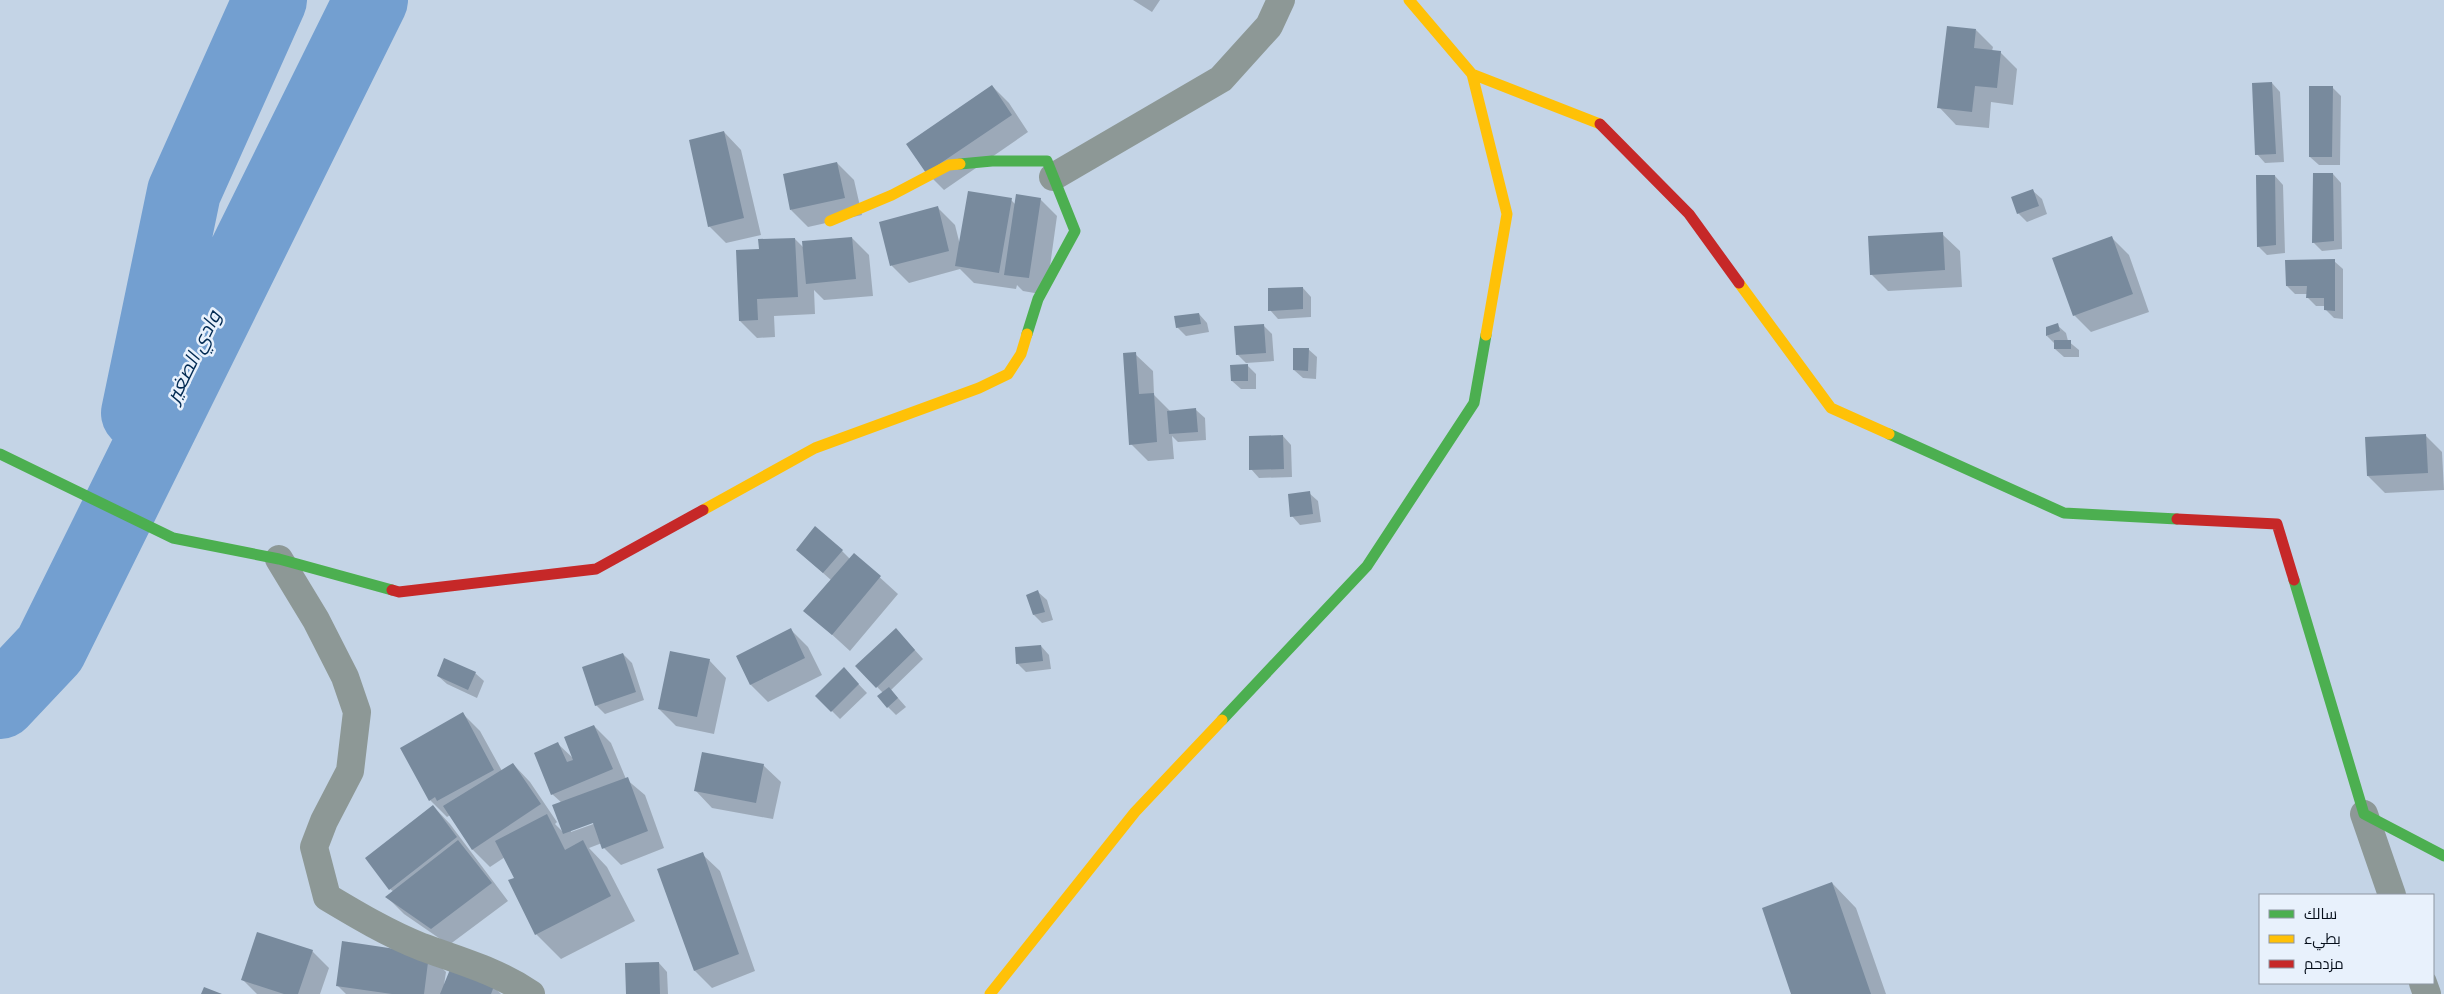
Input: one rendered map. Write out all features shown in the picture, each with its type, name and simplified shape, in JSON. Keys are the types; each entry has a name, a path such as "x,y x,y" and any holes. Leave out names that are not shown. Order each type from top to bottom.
{"street":[{"path":"1053,177 1221,79 1269,26 1280,0"},
{"path":"990,994 1135,812 1367,566 1474,403 1507,214 1472,74 1409,0"},
{"path":"1472,74 1598,122 1689,214 1831,408 2064,513 2277,524 2364,814 2392,894"},
{"path":"0,454 173,538 279,559 398,592 596,569 815,448 979,388 1008,374 1021,354 1038,299 1075,232 1047,161 992,161 949,165 892,195 830,221"},
{"path":"279,559 316,620 345,677 357,712 350,770 324,821 314,847 327,897 367,921 421,946 476,965 531,994"},
{"path":"2364,814 2444,856"}],"building":[{"path":"1947,26 1976,29 1974,48 2001,51 1997,88 1975,86 1972,112 1937,108"},
{"path":"2272,82 2276,154 2255,155 2252,83"},
{"path":"992,85 1012,115 926,173 906,144"},
{"path":"2309,86 2333,86 2332,157 2309,157"},
{"path":"724,131 744,218 708,227 689,140"},
{"path":"837,162 845,198 790,210 783,174"},
{"path":"2313,173 2333,173 2334,241 2312,243"},
{"path":"2256,175 2275,175 2276,245 2257,247"},
{"path":"2033,189 2039,206 2017,214 2011,197"},
{"path":"968,191 1012,198 999,273 955,266"},
{"path":"1016,194 1041,198 1029,278 1004,275"},
{"path":"938,206 949,251 890,266 879,222"},
{"path":"1943,232 1945,270 1870,275 1868,236"},
{"path":"2112,236 2133,294 2073,316 2052,258"},
{"path":"852,237 856,279 806,284 802,241"},
{"path":"795,238 798,297 757,299 758,320 739,321 736,250 759,249 758,239"},
{"path":"2335,259 2335,311 2324,310 2324,298 2306,298 2307,286 2286,286 2285,260"},
{"path":"1303,287 1303,309 1268,311 1268,288"},
{"path":"1199,313 1201,324 1176,328 1174,316"},
{"path":"2058,323 2060,331 2046,336 2046,327"},
{"path":"1264,324 1266,353 1236,355 1234,326"},
{"path":"2054,340 2071,340 2071,349 2054,349"},
{"path":"1293,348 1309,348 1308,371 1293,370"},
{"path":"1136,352 1139,394 1154,393 1157,442 1129,445 1123,353"},
{"path":"1248,364 1248,381 1231,381 1230,365"},
{"path":"1196,408 1198,432 1169,434 1167,411"},
{"path":"2426,434 2428,473 2367,476 2365,437"},
{"path":"1283,435 1284,469 1249,470 1249,436"},
{"path":"1310,491 1313,514 1290,517 1288,494"},
{"path":"815,526 843,550 823,573 796,550"},
{"path":"854,553 881,576 832,635 803,611"},
{"path":"1038,590 1045,612 1033,615 1026,595"},
{"path":"791,628 805,658 750,685 736,656"},
{"path":"896,628 915,650 876,688 855,666"},
{"path":"1041,645 1043,661 1016,664 1015,647"},
{"path":"670,651 710,659 697,717 658,709"},
{"path":"623,653 636,692 595,706 582,667"},
{"path":"444,658 476,672 468,690 437,676"},
{"path":"844,667 859,684 831,712 815,696"},
{"path":"889,687 898,698 887,708 877,696"},
{"path":"463,712 494,770 437,801 435,797 429,801 400,748"},
{"path":"594,725 613,769 551,795 534,753 558,742 567,762 573,760 564,737"},
{"path":"702,752 764,764 756,803 694,791"},
{"path":"513,763 541,804 472,850 443,806"},
{"path":"628,777 648,831 602,849 593,823 563,834 552,805"},
{"path":"433,805 457,837 389,890 365,858"},
{"path":"547,814 565,850 583,840 611,896 535,935 508,880 514,878 495,841"},
{"path":"458,840 492,883 431,929 385,897"},
{"path":"703,852 739,954 694,971 657,869"},
{"path":"1832,882 1871,994 1791,994 1762,908"},
{"path":"257,932 313,950 298,994 284,994 241,980"},
{"path":"342,941 429,954 424,994 392,994 336,986"},
{"path":"659,962 660,994 626,994 625,963"},
{"path":"451,967 494,986 491,994 440,994"},
{"path":"204,987 222,994 201,994"}],"waterway":[{"path":"138,413 184,192 270,0"},
{"name":"وادي الصغير","path":"0,702 50,649 371,0"}],"traffic: fast":[{"path":"960,164 992,161 1047,161 1075,231 1038,299 1027,334"},
{"path":"1222,720 1367,566 1474,403 1486,335"},
{"path":"1889,434 2064,513 2177,519"},
{"path":"0,454 173,538 279,559 392,590"},
{"path":"2294,580 2364,814 2444,856"}],"traffic: slow":[{"path":"1409,0 1472,74 1600,124"},
{"path":"1472,74 1507,214 1486,335"},
{"path":"830,221 892,195 949,165 960,164"},
{"path":"1739,283 1831,408 1889,434"},
{"path":"703,510 815,448 979,388 1008,374 1021,354 1027,334"},
{"path":"990,994 1135,812 1222,720"}],"traffic: jam":[{"path":"1600,124 1689,214 1739,283"},
{"path":"392,590 399,592 596,569 703,510"},
{"path":"2177,519 2277,524 2294,580"}]}
